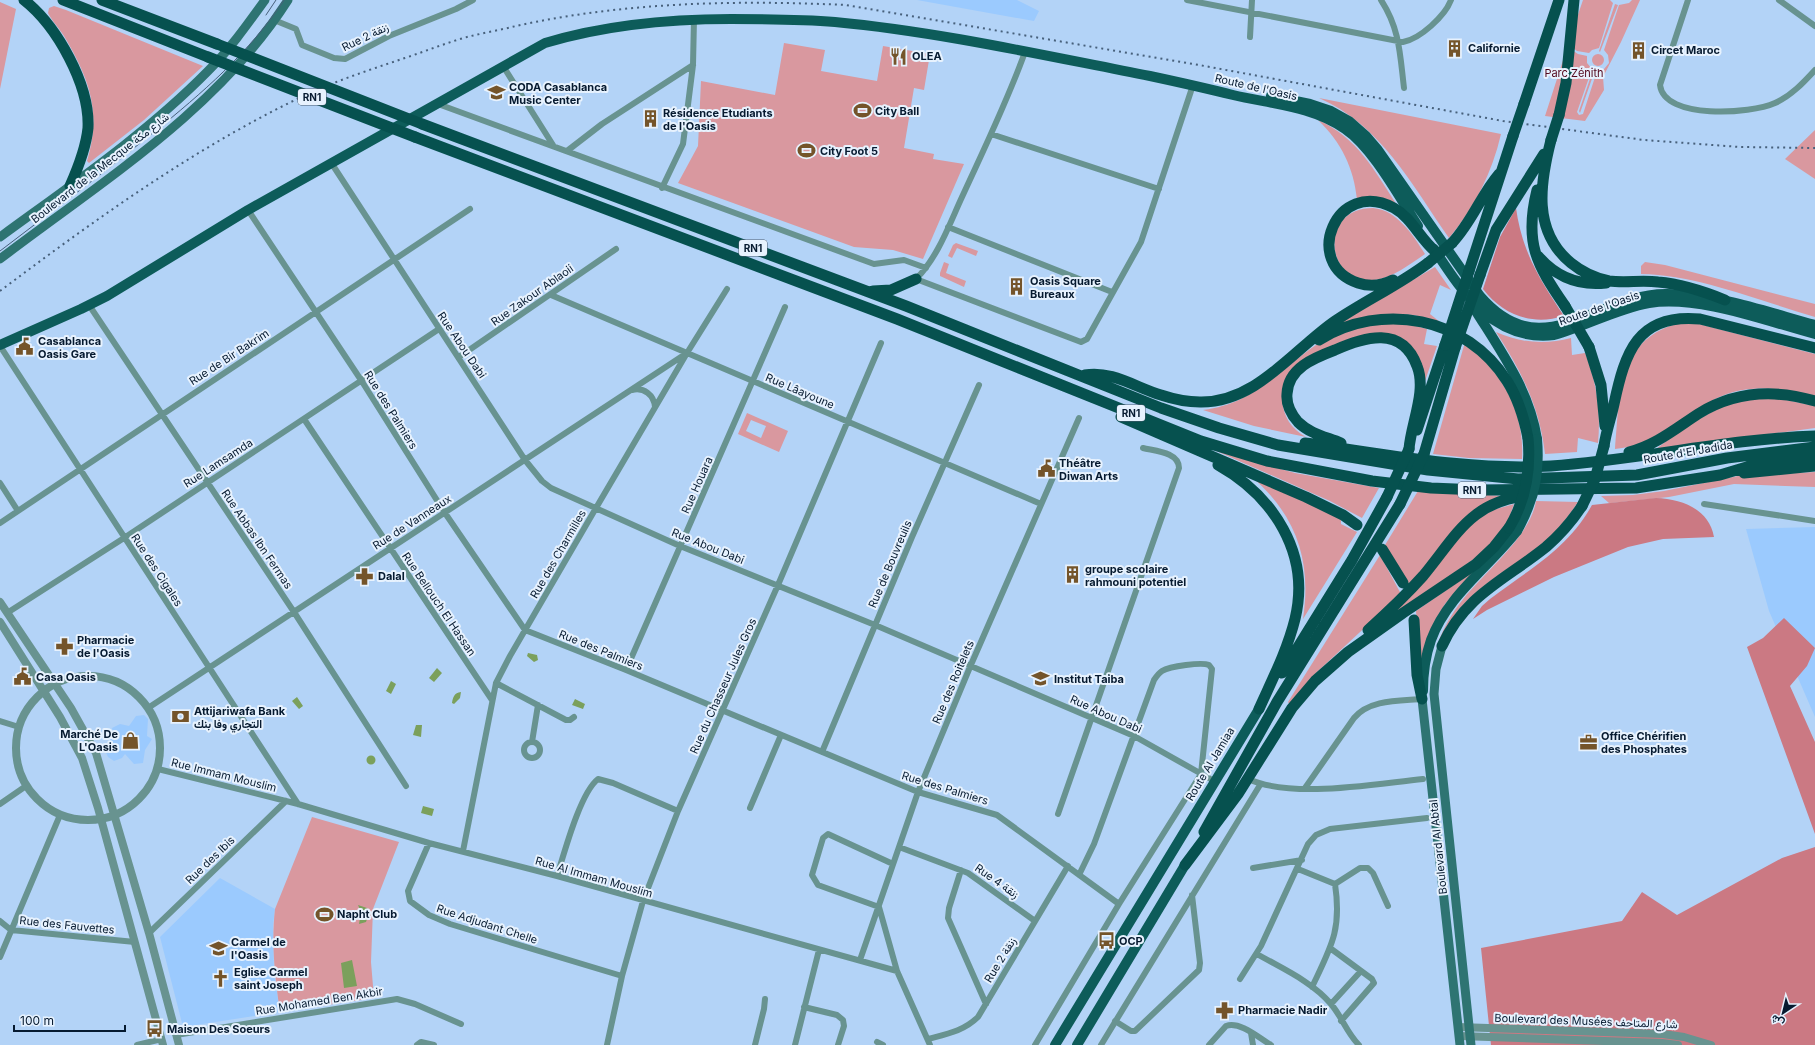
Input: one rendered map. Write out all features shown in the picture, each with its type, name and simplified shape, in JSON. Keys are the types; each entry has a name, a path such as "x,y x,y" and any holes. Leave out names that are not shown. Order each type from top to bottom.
{"highway":[{"path":"24,0 51,26 76,75 86,101 88,127 81,159 70,186"},
{"name":"RN1","path":"63,0 415,137 897,320 1201,440 1267,461 1372,481 1431,488 1479,490 1636,488 1720,475 1760,463 1815,456"},
{"name":"RN1","path":"102,0 422,124 906,306 1083,376"},
{"path":"1409,449 1450,347 1475,273 1513,136 1559,0"},
{"path":"1574,1 1568,71 1559,115 1551,140 1532,218 1534,249 1544,275 1565,306 1589,347 1601,384 1605,442"},
{"path":"1475,273 1496,230 1534,171 1551,140"},
{"path":"1288,360 1304,344 1332,323 1418,271 1452,243 1470,221 1489,187 1504,167"},
{"path":"1543,172 1541,196 1544,220 1549,235 1557,249 1568,261 1583,272 1617,282"},
{"path":"1418,271 1378,286 1366,285 1350,280 1337,268 1330,252 1329,235 1335,220 1348,207 1358,203 1374,202 1387,205 1406,217 1424,241 1436,252"},
{"path":"1534,249 1549,268 1568,279 1591,284 1617,282 1657,282 1676,284 1725,300"},
{"path":"865,291 883,292 916,279"},
{"path":"906,306 904,296 907,289 916,279"},
{"path":"1083,376 1094,374 1106,375 1169,398 1208,402 1226,398 1244,391 1288,360 1331,333 1366,321 1386,318 1408,318 1440,326 1473,344 1486,355 1508,382 1518,402 1532,438 1528,480 1513,529 1476,564 1348,652 1328,669 1296,704 1282,723 1248,779 1202,845 1185,865"},
{"path":"1442,646 1454,623 1474,600 1547,546 1566,528 1582,506 1595,479 1626,358 1639,338 1658,324 1682,318 1700,319 1815,346"},
{"path":"897,320 912,329 959,350 1072,396 1306,497 1343,515 1357,525"},
{"path":"1354,449 1314,433 1299,422 1287,403 1288,387 1295,373 1312,359 1357,340 1378,337 1395,341 1403,346 1414,359 1418,367 1420,375 1419,394 1409,449"},
{"path":"1185,865 1277,702 1400,504 1424,454 1450,347"},
{"path":"1083,376 1110,383 1195,414 1246,430 1291,441 1471,466 1524,467 1578,463 1815,435"},
{"name":"Route d'El Jadida","path":"1083,376 1200,422 1284,446 1446,472 1518,479 1637,475 1727,458 1815,447"},
{"path":"1578,463 1630,452 1652,444 1672,433 1707,409 1736,397 1770,393 1794,396 1815,401"},
{"path":"1189,447 1236,476 1263,499 1282,525 1293,551 1298,582 1298,600 1295,618 1283,656 1259,710"},
{"name":"Route Al Jamiaa","path":"1259,710 1352,560 1387,497 1409,449"},
{"path":"1720,475 1815,466"},
{"path":"1348,652 1412,588 1455,534 1474,516 1490,506 1508,499 1572,488"},
{"path":"1382,550 1403,583"},
{"path":"1414,620 1417,675 1422,699"}],"main road":[{"name":"Boulevard de la Mecque شارع مكة","path":"0,237 149,126 204,76 241,34 265,0"},
{"name":"Boulevard de la Mecque شارع مكة","path":"0,259 162,138 240,61 274,20 288,0"},
{"path":"0,346 89,305 248,210 332,164 503,66 545,43 575,34 625,26 694,19 786,19 833,22 922,33 1206,87"},
{"name":"Route de l'Oasis","path":"1206,87 1233,95 1306,110 1325,117 1346,129 1368,151 1464,293 1486,315 1502,326 1531,336 1554,335 1634,307 1666,302 1685,302 1711,306 1815,334"},
{"name":"Route de l'Oasis","path":"1206,87 1232,89 1310,104 1331,111 1348,121 1366,136 1378,150 1480,296 1496,312 1515,323 1535,328 1559,325 1572,322 1618,303 1652,295 1681,294 1725,300 1815,326"},
{"path":"1464,293 1523,390 1532,414 1532,438"},
{"path":"1422,699 1428,650 1439,622 1513,529"},
{"name":"Boulevard Al Abtal","path":"1442,646 1436,669 1434,694 1470,1036"},
{"name":"Boulevard Al Abtal","path":"1422,699 1459,1036"},
{"name":"Route Al Jamiaa","path":"1055,1045 1259,710"},
{"path":"1077,1045 1185,865"}],"street":[{"name":"Rue 2 زنقة","path":"274,20 296,29 300,42 306,47 334,58 345,59 389,36 456,9 473,0"},
{"path":"1187,0 1250,11 1398,42 1410,41 1415,38 1443,15 1451,0"},
{"path":"1250,37 1250,11 1252,0"},
{"path":"1381,0 1391,14 1396,27 1404,88"},
{"path":"1688,0 1660,85 1663,95 1672,103 1683,107 1722,112 1743,111 1766,107 1781,100 1804,83 1815,70"},
{"path":"1779,0 1815,26"},
{"path":"662,188 683,144 693,65 694,19"},
{"path":"1025,52 1010,92 948,226 926,268 916,279 1081,342 1087,339 1141,242 1193,84"},
{"path":"567,151 602,124 693,65"},
{"path":"503,66 553,145"},
{"path":"438,104 553,145 662,188 874,264 904,260 926,268"},
{"path":"991,134 1159,188"},
{"name":"Rue Abou Dabi","path":"332,164 525,460 542,481 551,488 680,546 874,625 1134,736 1214,782"},
{"name":"Rue de Bir Bakrim","path":"0,523 470,208"},
{"name":"Rue des Palmiers","path":"248,210 361,380 445,513 525,630 626,670 918,792 997,815 1119,904"},
{"path":"948,226 1112,292"},
{"name":"Rue Zakour Ablaoii","path":"459,357 616,249"},
{"name":"Rue des Charmilles","path":"463,851 496,683 596,508 687,353 727,289"},
{"name":"Rue Lâayoune","path":"551,295 1041,504"},
{"name":"Rue Abbas Ibn Fermas","path":"89,305 294,612 406,786"},
{"name":"Rue Houara","path":"626,670 785,307"},
{"name":"Rue Lamsamda","path":"7,613 124,538 206,482 440,329"},
{"name":"Rue du Chasseur Jules Gros","path":"607,1045 622,976 643,901 678,811 778,586 881,343"},
{"name":"Rue des Cigales","path":"0,346 298,804"},
{"name":"Rue de Vanneaux","path":"148,708 687,353"},
{"name":"Rue de Bouvreuils","path":"822,752 874,625 979,386"},
{"path":"630,390 637,389 649,394 653,398 655,408"},
{"name":"Rue des Roitelets","path":"860,960 918,792 970,667 1079,418"},
{"name":"Rue Bellouch El Hassan","path":"304,419 389,549 492,700"},
{"path":"1058,814 1178,468 1177,460 1172,456 1143,448"},
{"path":"0,483 18,511"},
{"path":"1704,504 1815,521"},
{"path":"0,602 85,731 96,753 149,933 179,1045"},
{"path":"0,622 44,691 82,758 101,820 162,1042 137,1045"},
{"path":"1035,1045 1119,904 1201,774 1212,669 1209,666 1202,664 1171,668 1158,674 1154,680 1094,844 1079,875"},
{"path":"77,676 106,678 124,685 132,691 148,708 160,734 161,753 158,768 151,785 144,795 126,811 101,820 79,820 60,815 39,801 26,786 20,773 16,755 19,727 29,706 44,691 55,684 77,676"},
{"path":"496,683 566,720 570,720 574,717"},
{"path":"1305,788 1361,710 1375,704 1422,699"},
{"path":"532,742 538,705"},
{"path":"0,721 19,727"},
{"path":"750,808 781,735"},
{"name":"Rue Immam Mouslim","path":"158,768 286,801"},
{"path":"557,876 577,817 589,792 598,779 609,782 678,811"},
{"path":"1248,779 1279,789 1331,788 1423,779"},
{"path":"1101,1045 1260,784"},
{"path":"0,804 26,786"},
{"name":"Rue Al Immam Mouslim","path":"286,801 429,843 557,876 897,971"},
{"name":"Rue des Ibis","path":"149,933 286,801"},
{"path":"0,957 60,815"},
{"path":"1240,979 1257,954 1312,840 1325,830 1427,818"},
{"path":"894,864 836,836 828,834 823,838 815,864 813,878 816,883 824,887 878,907 897,971 930,1042"},
{"name":"Rue Adjudant Chelle","path":"429,843 408,891 410,901 421,910 450,924 622,976"},
{"name":"Rue 4 زنقة","path":"899,847 961,870 973,876 1035,921"},
{"path":"1253,868 1302,860"},
{"name":"Rue 2 زنقة","path":"930,1042 970,1025 978,1017 1068,866"},
{"path":"1334,884 1360,868 1368,868 1373,873 1388,906"},
{"path":"1298,869 1334,884"},
{"path":"961,870 949,908 948,918 986,1004"},
{"path":"1312,987 1330,948 1337,921 1338,906 1334,884"},
{"path":"1115,1021 1131,1031 1138,1029 1199,970 1200,963 1192,895"},
{"name":"Rue des Fauvettes","path":"0,921 11,930 135,942"},
{"path":"1330,948 1372,979 1374,985 1341,1021"},
{"path":"795,1045 818,950"},
{"path":"1257,954 1312,987 1331,1004 1348,1033 1359,1045"},
{"path":"1331,1004 1361,971"},
{"name":"Rue Mohamed Ben Akbir","path":"176,1035 397,999 415,1004 461,1024"},
{"path":"755,1045 765,999"},
{"path":"804,1007 837,1015 843,1020 844,1026 838,1045"},
{"path":"1209,1045 1226,1026 1230,1024 1239,1026 1271,1045"},
{"path":"1250,1033 1253,1045"},
{"name":"Boulevard des Musées شارع المتاحف","path":"1459,1036 1663,1034 1684,1036 1711,1045"},
{"name":"Boulevard des Musées شارع المتاحف","path":"1470,1036 1662,1043 1678,1045"},
{"path":"417,1045 421,1042 434,1045"}],"shaded area":[{"path":"917,0 1017,0 1039,11 1034,21"},
{"path":"1516,208 1527,252 1540,278 1564,316 1541,320 1519,316 1500,306 1483,289 1500,237"},
{"path":"1656,498 1684,503 1693,507 1706,519 1711,527 1714,537 1663,539 1628,547 1554,577 1487,610 1473,619 1482,606 1490,599 1559,547 1582,521 1592,505"},
{"path":"1815,527 1815,717 1769,611 1746,529"},
{"path":"1784,618 1815,648 1807,666 1790,686 1815,742 1815,834 1747,647 1763,638"},
{"path":"528,653 537,655 538,660 534,662 527,656"},
{"path":"437,668 442,673 434,682 429,678"},
{"path":"391,681 396,684 391,694 386,691"},
{"path":"461,692 460,698 454,704 452,703 454,696"},
{"path":"297,697 303,706 299,709 292,701"},
{"path":"575,699 585,704 583,709 572,705"},
{"name":"Marché De L'Oasis","path":"144,715 148,719 147,736 152,739 145,750 143,763 134,764 125,754 122,758 114,761 108,757 105,750 108,742 114,736 112,728 120,724 129,726 136,716"},
{"path":"416,725 422,725 421,737 413,735"},
{"path":"369,756 373,756 375,760 373,764 369,764 367,762 367,758"},
{"path":"423,806 434,809 432,816 421,813"},
{"path":"1815,847 1815,1045 1491,1045 1481,948 1622,921 1642,892 1677,915 1782,858"},
{"name":"Carmel de l'Oasis","path":"220,878 275,909 273,925 274,973 280,1012 183,1027 160,937"},
{"path":"358,905 367,908 369,913 366,922 359,924 361,912"},
{"path":"352,960 357,986 344,988 341,963"}],"green space":[{"name":"Parc Zénith","path":"1583,0 1610,0 1613,3 1599,48 1592,50 1589,53 1577,51 1568,44"},
{"path":"1632,0 1640,0 1603,77 1604,90 1585,121 1545,116 1567,48 1578,54 1587,56 1587,63 1592,69 1577,112 1579,115 1583,114 1597,71 1604,69 1609,63 1608,55 1604,50 1619,5 1629,3"},
{"path":"0,2 16,9 0,89"},
{"name":"Parc Zénith","path":"1615,4 1618,5 1600,52 1599,51"},
{"path":"54,6 203,66 144,120 89,163 87,161 93,127 93,111 90,96 86,81 73,51 48,13 49,8"},
{"name":"City Foot 5","path":"784,43 825,50 821,71 877,81 883,46 930,54 924,90 914,88 904,148 934,154 933,159 964,164 923,259 893,250 854,247 678,183 698,146 701,81 775,95"},
{"name":"Parc Zénith","path":"1596,54 1600,54 1604,60 1600,66 1596,66 1592,62 1592,58"},
{"name":"Parc Zénith","path":"1593,70 1595,70 1580,113 1579,111"},
{"path":"1319,98 1501,134 1493,162 1475,202 1449,238 1408,178 1378,140 1341,110"},
{"path":"1318,120 1332,127 1355,146 1372,167 1397,205 1381,198 1357,200 1353,177 1345,156 1333,137"},
{"path":"1815,130 1815,179 1785,159"},
{"path":"1373,208 1390,213 1397,218 1410,232 1425,254 1401,270 1381,279 1358,279 1346,271 1338,260 1334,246 1336,232 1343,220 1355,211"},
{"path":"956,243 978,251 976,256 957,248 952,258 948,256 953,245"},
{"path":"944,262 949,264 946,273 966,281 964,287 940,276"},
{"path":"1645,262 1665,265 1815,304 1815,317 1707,284 1663,275 1641,274 1641,266"},
{"path":"1435,267 1451,290 1440,285 1430,314 1440,322 1414,315 1395,314 1336,325"},
{"path":"1398,321 1427,329 1424,344 1437,346 1425,381 1421,364 1414,351 1406,342 1395,336 1383,333 1370,334 1355,337 1323,350 1309,362 1282,399 1284,411 1292,426 1306,437 1254,426 1203,410 1225,405 1262,387 1327,338 1346,329"},
{"path":"1676,324 1699,324 1815,354 1815,398 1788,391 1761,388 1734,392 1721,396 1708,403 1653,438 1629,447 1615,449 1621,391 1625,373 1632,357 1642,344 1656,332"},
{"path":"1496,332 1515,339 1533,342 1552,342 1571,338 1572,355 1585,353 1593,375 1597,398 1599,420 1598,443 1578,438 1577,452 1545,454 1539,421 1528,390 1514,361"},
{"path":"1465,342 1490,366 1508,393 1515,408 1519,424 1522,441 1522,459 1469,458 1433,454"},
{"path":"1768,396 1815,406 1815,428 1656,449 1685,427 1728,403"},
{"path":"747,413 788,431 779,452 738,434","holes":["751,420 766,426 761,438 746,431"]},
{"path":"1214,450 1295,473 1379,488 1362,518 1330,501"},
{"path":"1815,472 1815,487 1734,484 1669,497 1612,503 1609,503 1601,496 1633,495 1664,491 1738,476"},
{"path":"1251,476 1341,518 1341,524 1357,532 1303,619 1305,577 1297,540 1290,523 1279,506 1267,491"},
{"path":"1418,491 1503,496 1493,500 1410,588 1385,545"},
{"path":"1536,501 1578,502 1562,524 1543,544 1483,586 1465,603 1448,625 1436,649 1447,622 1455,610 1464,598 1517,540 1526,527"},
{"path":"1514,504 1508,521 1487,550 1392,616 1474,521 1493,510"},
{"path":"1380,555 1401,594 1317,672 1289,704 1288,702"},
{"path":"1474,571 1445,604 1436,619 1420,672 1416,611"},
{"name":"Napht Club","path":"312,817 399,842 373,909 371,962 374,998 280,1012 274,961 273,935 275,909"}],"tram line":[{"path":"266,15 276,0"},
{"path":"0,251 172,118 240,55 271,19 284,0"}],"railway":[{"path":"0,291 140,190 213,144 289,103 317,90 361,73 467,37 557,18 639,7 722,3 804,3 846,5 1199,65 1503,121 1644,140 1740,147 1815,148"}],"place":[{"name":"Californie","path":"1455,48"},
{"name":"Circet Maroc","path":"1638,50"},
{"name":"OLEA","path":"899,56"},
{"name":"CODA Casablanca Music Center","path":"496,93"},
{"name":"City Ball","path":"862,111"},
{"name":"Résidence Etudiants de l'Oasis","path":"650,119"},
{"name":"City Foot 5","path":"807,151"},
{"name":"Oasis Square Bureaux","path":"1017,287"},
{"name":"Casablanca Oasis Gare","path":"25,347"},
{"name":"Théâtre Diwan Arts","path":"1046,469"},
{"name":"groupe scolaire rahmouni potentiel","path":"1072,575"},
{"name":"Dalal","path":"365,576"},
{"name":"Pharmacie de l'Oasis","path":"64,646"},
{"name":"Casa Oasis","path":"23,677"},
{"name":"Institut Taiba","path":"1041,679"},
{"name":"Attijariwafa Bank التجاري وفا بنك","path":"181,717"},
{"name":"Marché De L'Oasis","path":"131,740"},
{"name":"Office Chérifien des Phosphates","path":"1588,742"},
{"name":"Napht Club","path":"324,914"},
{"name":"OCP","path":"1106,941"},
{"name":"Carmel de l'Oasis","path":"218,948"},
{"name":"Eglise Carmel saint Joseph","path":"221,978"},
{"name":"Pharmacie Nadir","path":"1225,1010"},
{"name":"Maison Des Soeurs","path":"154,1029"}]}
